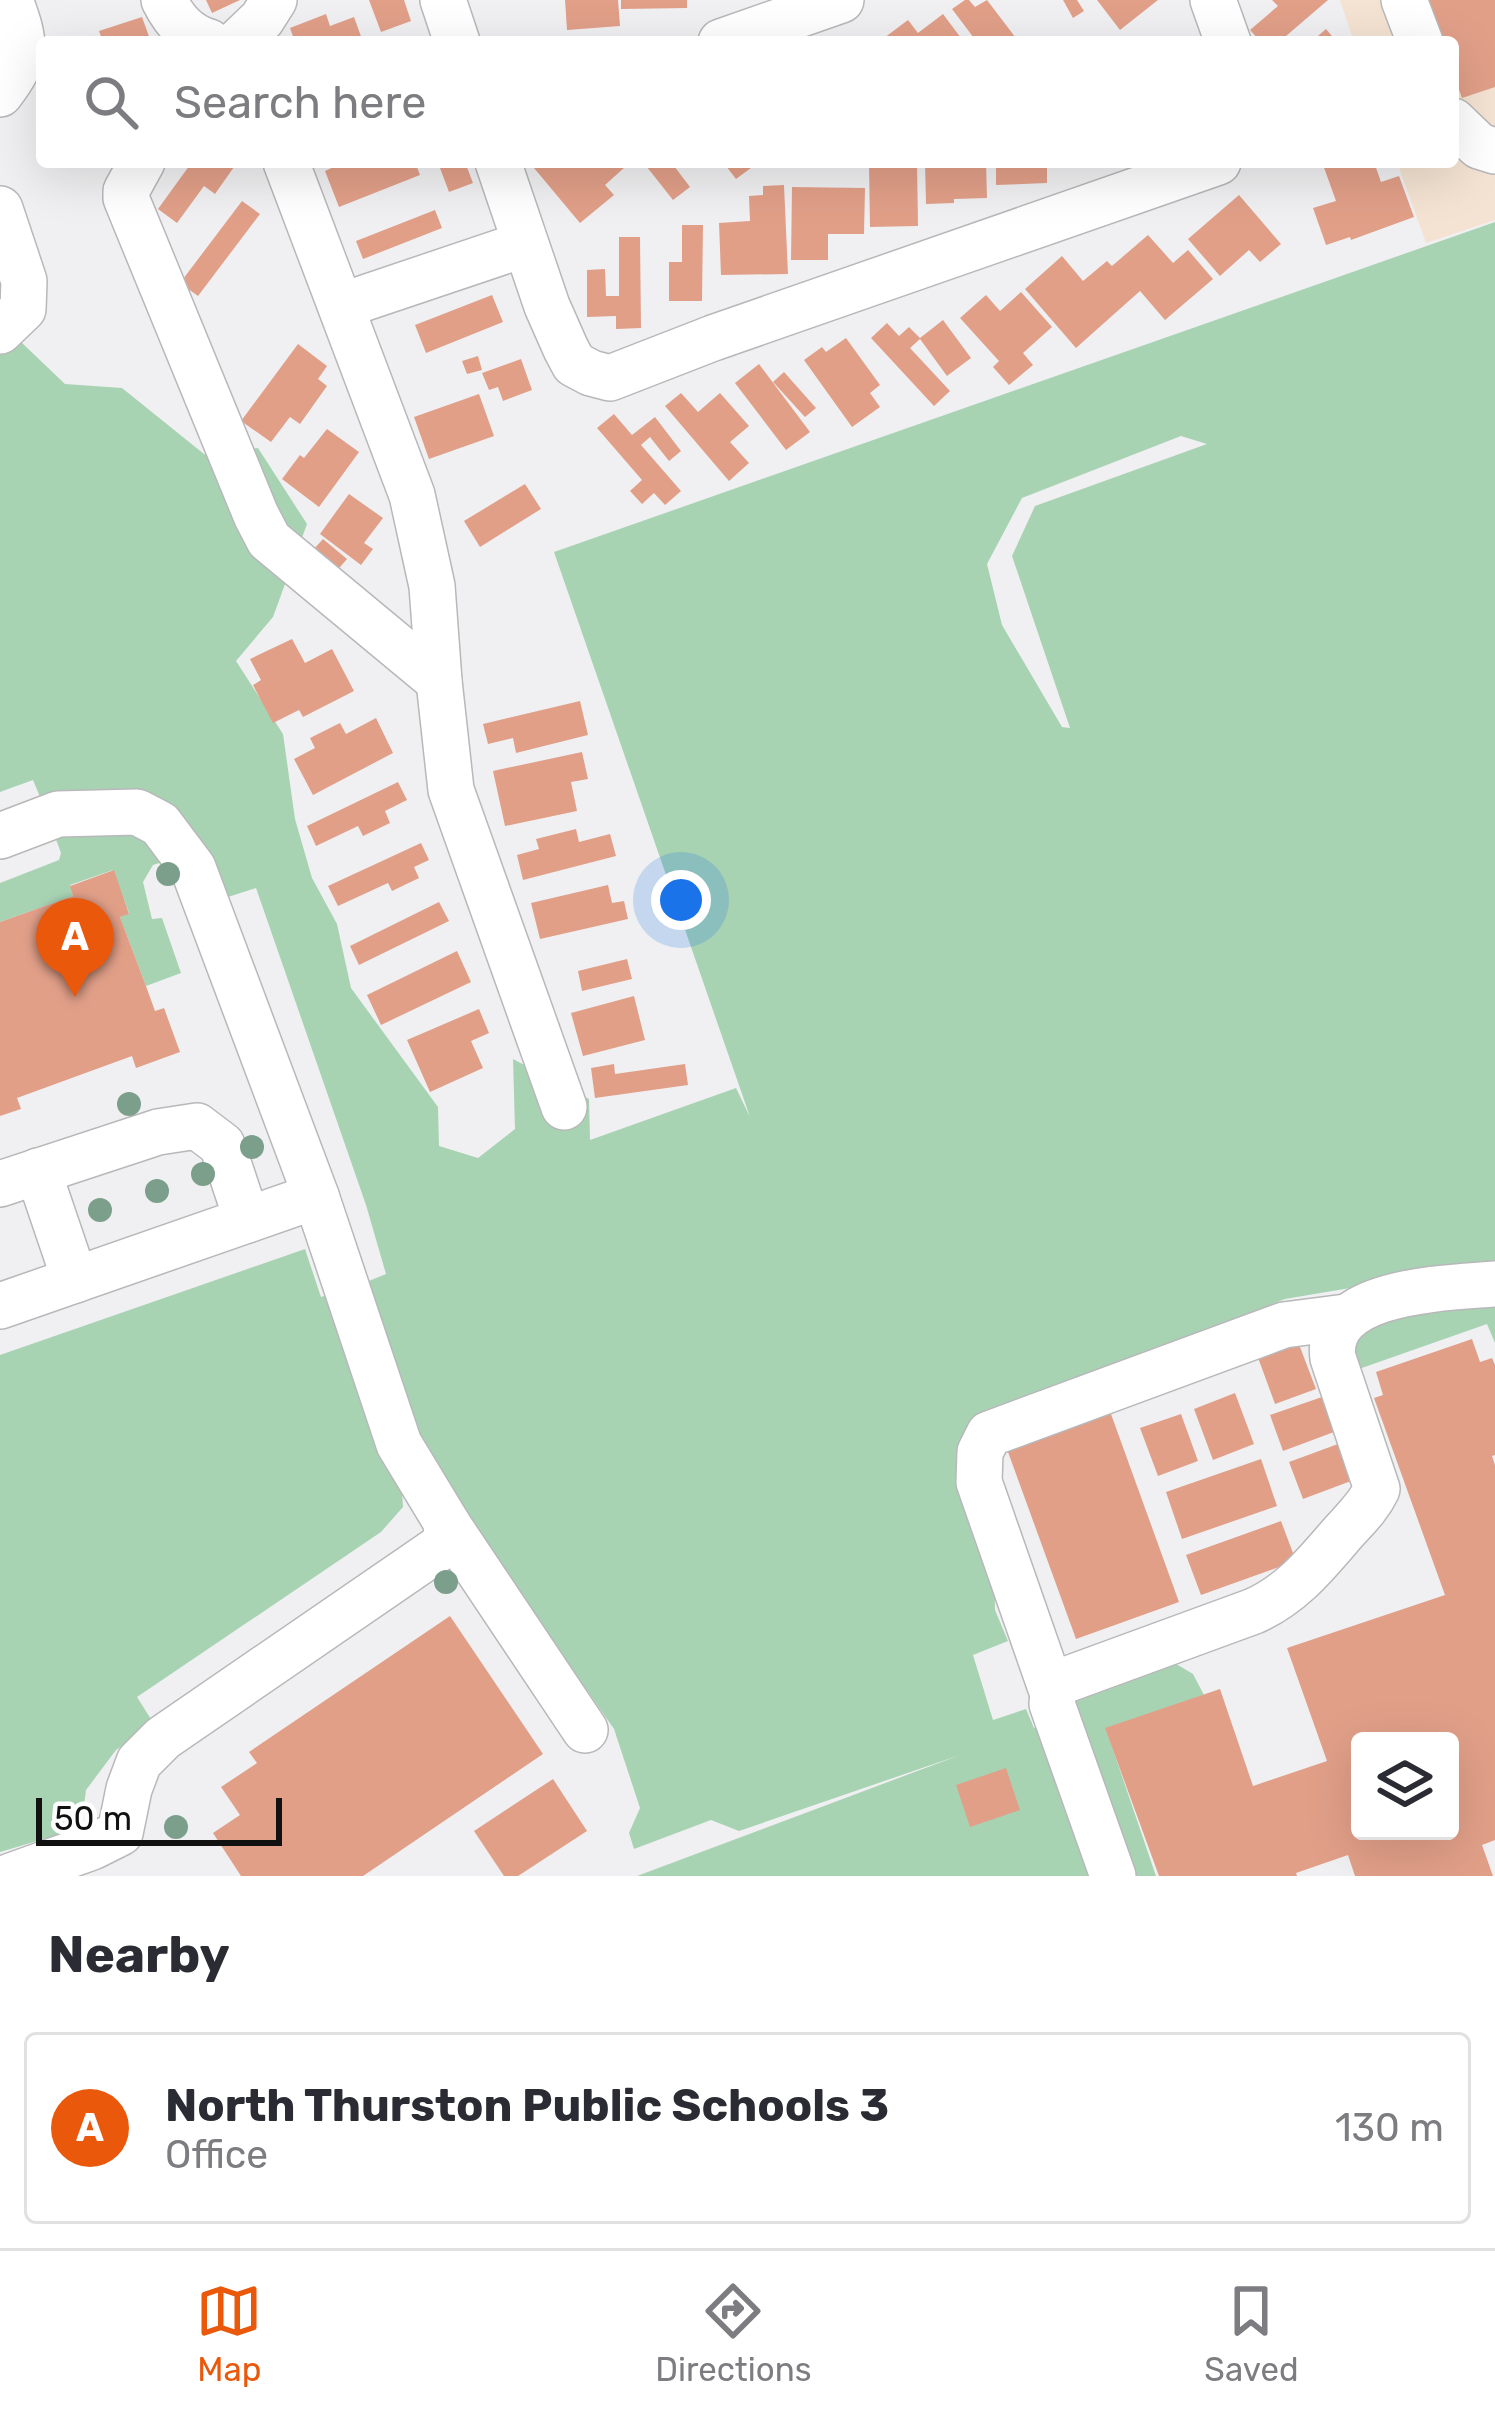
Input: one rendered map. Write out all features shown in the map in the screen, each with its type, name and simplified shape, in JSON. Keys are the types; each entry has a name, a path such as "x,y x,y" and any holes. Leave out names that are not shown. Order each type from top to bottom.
{"lane":[{"path":"0,94 21,60 22,33 10,0"},
{"path":"164,0 192,36"},
{"path":"244,36 274,0"},
{"path":"443,0 455,36"},
{"path":"738,36 841,0"},
{"path":"1213,0 1226,36"},
{"path":"1404,0 1418,36"},
{"path":"1459,127 1479,146 1495,151"},
{"path":"139,168 126,198 269,540 439,681"},
{"path":"288,168 412,495 432,586 451,790 564,1107"},
{"path":"499,168 547,307 574,364 610,378 1201,168"},
{"path":"0,209 25,281 23,309 0,331"},
{"path":"341,306 525,244"},
{"path":"0,836 58,814 137,812 160,824 193,868 316,1196 399,1444 585,1730"},
{"path":"75,1280 19,1177 158,1132 197,1126 222,1145 247,1220"},
{"path":"0,1306 316,1196"},
{"path":"1053,1694 979,1482 980,1452 989,1434 1283,1325 1346,1318 1411,1291 1495,1284"},
{"path":"1113,1876 1052,1704 1053,1694 1060,1682 1275,1601 1306,1576 1370,1504 1377,1490 1331,1343 1346,1318"},
{"path":"11,1876 120,1833 139,1762 163,1738 444,1545 448,1525"}],"shaded area":[{"path":"1340,0 1495,0 1495,220 1426,243 1399,168 1459,168 1459,36 1352,36"}],"green space":[{"path":"1495,222 1495,1343 1487,1324 1339,1376 1362,1309 1350,1288 1285,1299 1212,1328 1195,1348 991,1418 995,1610 1008,1641 973,1655 993,1720 1026,1709 1034,1728 1056,1720 1052,1704 1151,1649 1193,1674 1204,1695 1106,1729 1156,1876 637,1876 960,1755 739,1831 711,1820 634,1849 629,1833 640,1808 614,1729 457,1505 418,1435 359,1285 386,1274 366,1205 256,888 228,897 200,843 145,796 118,789 40,797 33,780 0,792 0,348 21,342 65,384 122,388 204,454 258,448 307,524 273,617 236,661 283,734 295,819 312,878 337,924 351,988 438,1107 439,1146 478,1158 515,1129 513,1059 589,1099 590,1140 736,1088 750,1117 554,552","holes":["1181,436 1207,444 1035,506 1012,556 1070,728 1062,727 1002,625 987,564 1022,498"]},
{"path":"110,824 145,837 166,861 153,865 143,882 152,919 162,918 181,973 146,986 120,917 129,913 113,870 70,885 73,896 0,922 0,883 59,860 54,834"},
{"path":"305,1249 321,1297 347,1288 399,1444 403,1507 381,1532 137,1697 154,1724 116,1750 86,1790 81,1828 0,1852 0,1355"}],"building":[{"path":"206,0 240,0 212,13"},
{"path":"369,0 404,0 411,21 381,32"},
{"path":"565,0 618,0 620,26 567,30"},
{"path":"621,0 687,0 687,8 621,9"},
{"path":"965,0 975,7 987,0 1014,36 972,36 952,9"},
{"path":"1063,0 1077,0 1084,11 1073,18"},
{"path":"1097,0 1158,0 1120,30"},
{"path":"1272,0 1328,0 1286,36 1256,36 1250,30 1278,6"},
{"path":"1427,0 1495,0 1495,87 1462,98 1459,36 1440,36"},
{"path":"326,14 330,26 354,17 361,36 293,36 290,28"},
{"path":"943,14 960,36 887,36 908,20 918,33"},
{"path":"142,17 149,36 101,36 99,31"},
{"path":"188,168 233,168 215,194 204,186 177,223 158,209"},
{"path":"417,168 420,175 339,207 325,171"},
{"path":"440,168 467,168 473,183 449,192"},
{"path":"534,168 624,168 605,185 614,195 580,223"},
{"path":"648,168 676,168 690,187 673,200"},
{"path":"728,168 751,168 736,179"},
{"path":"869,168 917,168 918,226 870,227"},
{"path":"925,168 986,168 987,198 926,204"},
{"path":"996,168 1047,168 1047,183 996,185"},
{"path":"1324,168 1376,168 1381,182 1399,176 1414,217 1326,245 1313,208 1336,201"},
{"path":"784,185 788,274 721,275 719,223 750,221 749,196 763,195 763,186"},
{"path":"792,187 865,188 864,234 828,234 828,260 791,260"},
{"path":"1239,195 1281,244 1260,262 1249,250 1220,276 1188,239"},
{"path":"242,201 260,214 198,296 180,283"},
{"path":"435,210 442,228 363,259 356,241"},
{"path":"682,225 703,225 702,301 669,301 669,262 682,262"},
{"path":"1148,235 1173,263 1188,250 1213,279 1165,320 1140,291 1076,348 1025,289 1062,256 1083,281 1107,261 1112,266"},
{"path":"619,237 640,237 641,328 616,329 616,316 587,317 587,270 605,269 606,296 619,296"},
{"path":"1021,292 1052,327 1023,353 1033,365 1009,385 993,367 999,361 960,318 986,295 1000,311"},
{"path":"492,295 503,322 426,353 415,325"},
{"path":"943,320 971,358 947,376 920,339 910,348 950,391 934,406 871,338 887,323 899,336 909,327 920,338"},
{"path":"846,338 880,385 870,393 880,407 852,427 804,360"},
{"path":"298,344 327,366 318,379 327,386 300,424 290,417 271,442 241,421"},
{"path":"478,356 482,370 467,374 462,361"},
{"path":"521,359 532,390 503,401 498,387 489,390 482,373"},
{"path":"759,364 810,432 786,450 735,383"},
{"path":"784,372 816,408 805,417 773,382"},
{"path":"681,393 698,412 720,393 749,426 730,442 749,463 729,481 665,406"},
{"path":"479,394 494,436 429,459 414,417"},
{"path":"614,414 632,435 655,417 681,451 669,461 650,437 641,445 681,491 665,505 654,493 642,504 630,491 642,480 597,428"},
{"path":"327,429 359,452 319,507 282,479"},
{"path":"525,484 541,509 480,547 464,521"},
{"path":"349,494 383,518 364,543 373,549 361,565 320,534"},
{"path":"323,539 347,559 328,581 304,560"},
{"path":"292,639 305,663 332,649 354,691 303,717 299,710 273,723 253,685 261,680 250,659"},
{"path":"580,701 588,735 516,753 513,738 488,744 483,724"},
{"path":"376,718 393,753 313,795 294,759 315,748 310,738 340,723 346,734"},
{"path":"582,752 588,779 571,782 577,811 505,826 493,771"},
{"path":"398,782 407,800 385,811 390,823 363,836 358,826 316,846 307,826"},
{"path":"576,829 579,842 610,834 616,856 523,880 517,855 539,849 536,839"},
{"path":"421,843 429,860 414,867 419,878 392,891 388,883 338,906 328,886"},
{"path":"114,870 129,914 120,917 155,1011 164,1008 180,1052 136,1068 132,1056 17,1098 21,1109 0,1116 0,922 73,896 70,886"},
{"path":"608,885 612,903 624,901 628,919 540,939 531,903"},
{"path":"439,902 449,921 359,965 350,946"},
{"path":"457,951 471,982 381,1025 367,995"},
{"path":"627,959 632,979 582,991 578,971"},
{"path":"634,996 645,1040 583,1056 571,1013"},
{"path":"479,1009 489,1033 471,1041 483,1068 430,1092 407,1040"},
{"path":"614,1064 615,1074 685,1064 688,1085 595,1098 591,1068"},
{"path":"1297,1339 1316,1389 1275,1404 1257,1355"},
{"path":"1472,1339 1480,1362 1492,1358 1495,1365 1495,1840 1482,1845 1493,1876 1355,1876 1348,1855 1297,1876 1159,1876 1105,1728 1220,1689 1253,1786 1327,1761 1287,1648 1445,1595 1374,1398 1383,1395 1376,1372"},
{"path":"1235,1393 1254,1444 1213,1460 1194,1409"},
{"path":"1322,1397 1334,1432 1283,1451 1270,1415"},
{"path":"1107,1403 1179,1602 1076,1639 1004,1441"},
{"path":"1181,1414 1198,1461 1158,1476 1140,1428"},
{"path":"1338,1444 1351,1481 1303,1499 1289,1462"},
{"path":"1261,1459 1277,1506 1182,1539 1166,1492"},
{"path":"1281,1521 1296,1561 1201,1595 1186,1555"},
{"path":"450,1616 543,1754 363,1876 241,1876 213,1833 240,1815 221,1787 257,1763 249,1752"},
{"path":"1006,1768 1020,1810 970,1827 956,1785"},
{"path":"553,1779 587,1831 518,1876 504,1876 474,1831"}],"place":[{"name":"North Thurston Public Schools 3","path":"75,997"}]}
